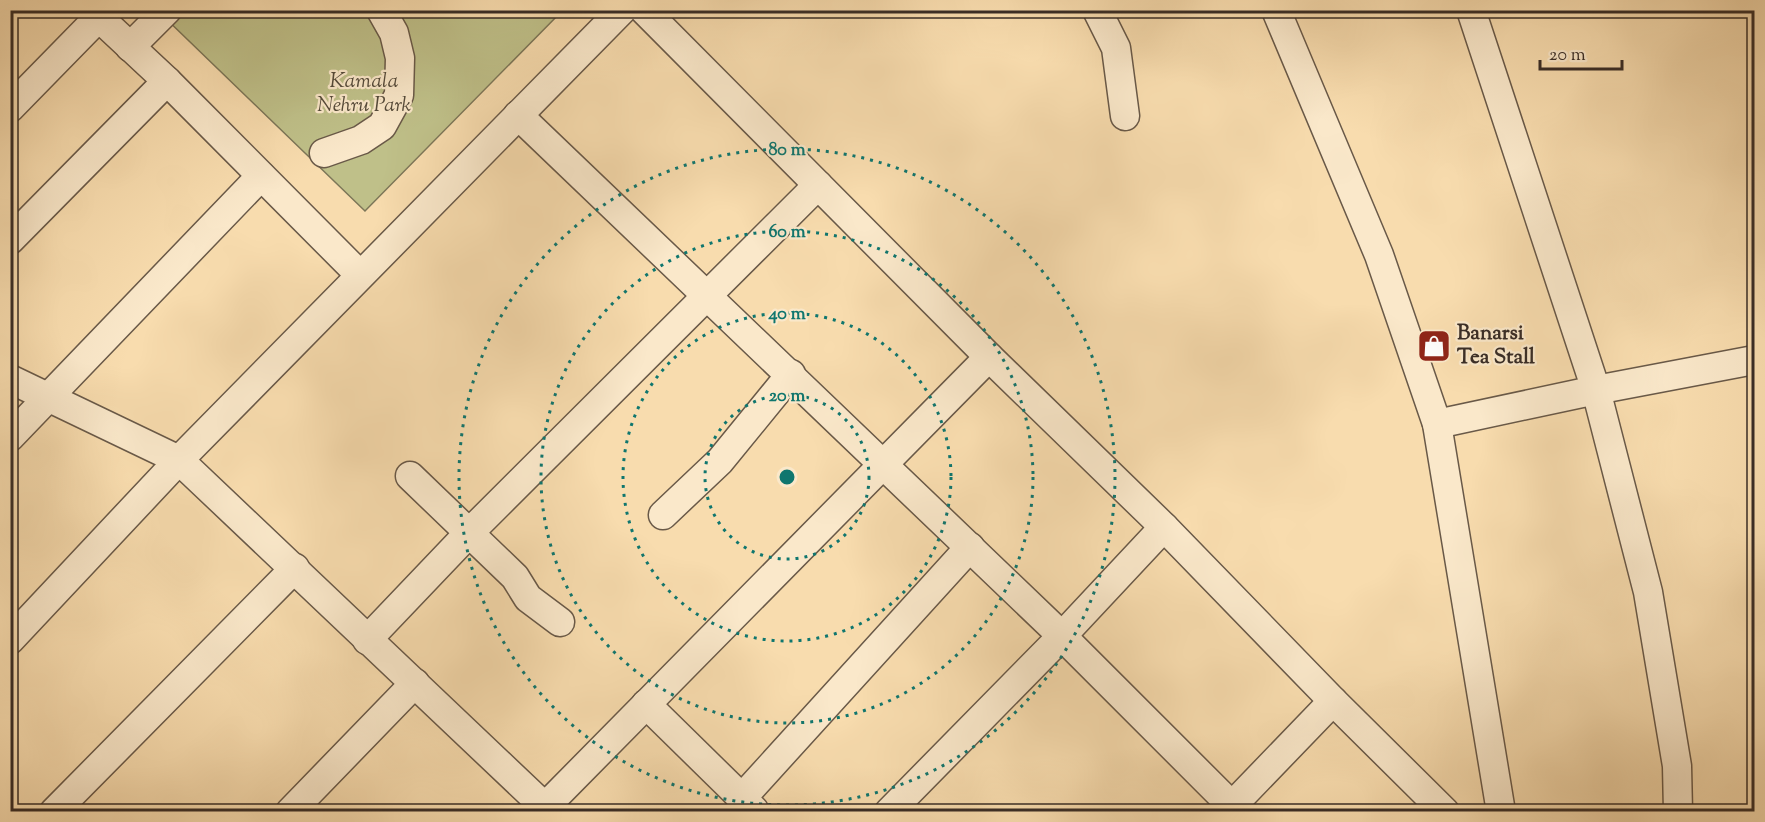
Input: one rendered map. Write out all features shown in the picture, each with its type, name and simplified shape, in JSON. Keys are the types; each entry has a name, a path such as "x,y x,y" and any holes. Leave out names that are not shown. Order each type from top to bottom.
{"street":[{"path":"130,47 167,10"},
{"path":"324,153 361,140 382,126 399,95 400,58 394,33 381,10"},
{"path":"10,640 179,460 622,10"},
{"path":"644,10 989,357 1164,527 1445,812"},
{"path":"1097,10 1116,48 1125,116"},
{"path":"1276,10 1378,255 1437,424 1501,812"},
{"path":"1471,10 1596,390 1648,592 1677,766 1678,812"},
{"path":"10,108 95,14 167,81 360,275"},
{"path":"10,240 167,81"},
{"path":"518,115 1062,636 1232,810 1333,700"},
{"path":"10,437 261,176"},
{"path":"367,640 469,533 818,185"},
{"path":"10,380 179,460 547,809 646,704 989,357"},
{"path":"1437,424 1596,390 1755,360"},
{"path":"663,515 720,461 791,374"},
{"path":"410,476 515,577 528,598 560,622"},
{"path":"889,812 1062,636 1164,527"},
{"path":"646,704 748,805 970,547"},
{"path":"54,812 295,568"},
{"path":"290,812 416,683"}],"green space":[{"name":"Kamala Nehru Park","path":"158,11 562,11 365,211"}],"place":[{"name":"Banarsi Tea Stall","path":"1434,346"}]}
